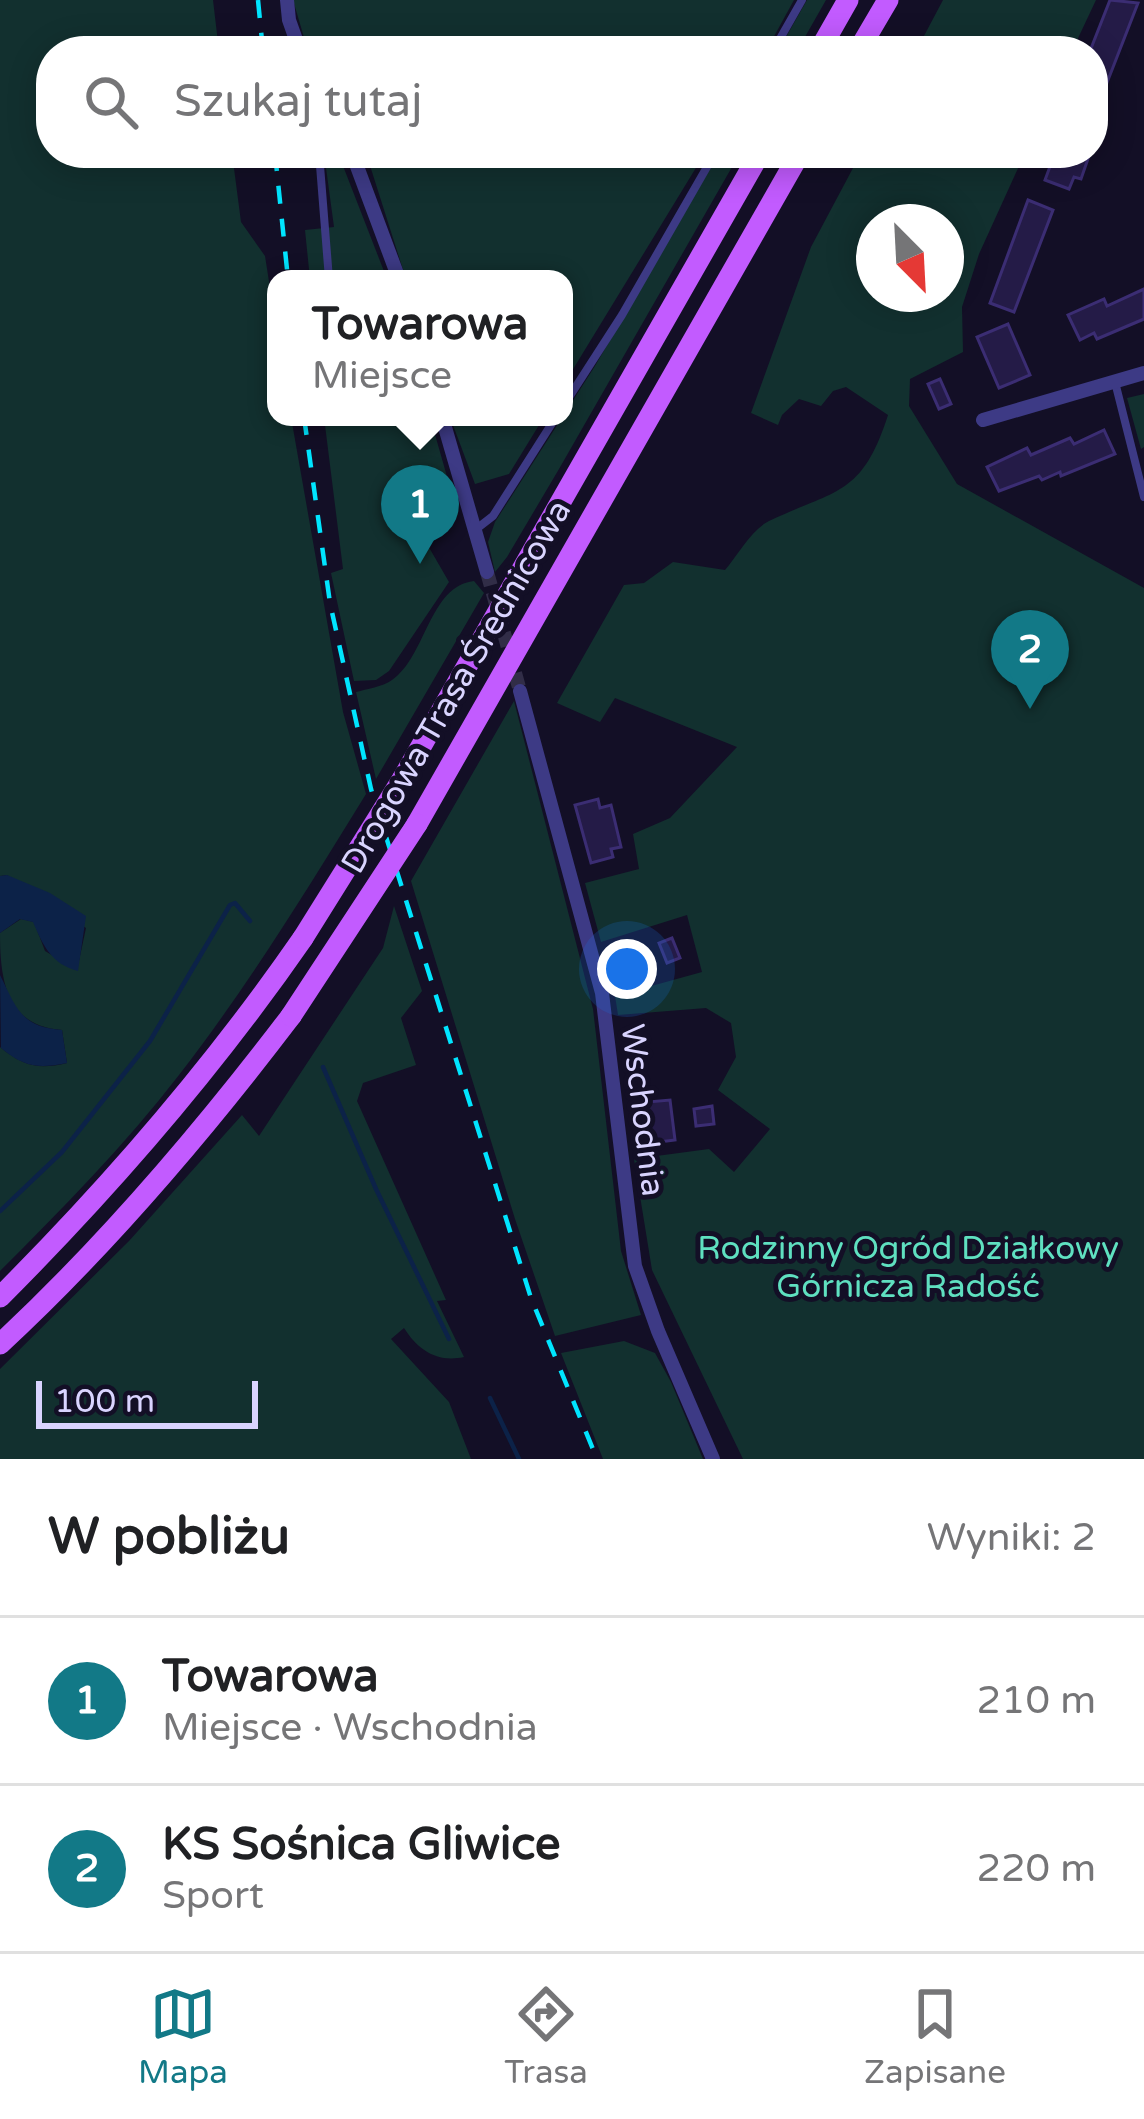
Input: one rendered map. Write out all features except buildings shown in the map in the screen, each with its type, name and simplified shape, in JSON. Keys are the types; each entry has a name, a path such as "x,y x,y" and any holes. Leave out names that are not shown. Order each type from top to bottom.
{"main road":[{"path":"827,36 848,0"},
{"path":"867,36 888,0"},
{"name":"Drogowa Trasa Średnicowa","path":"0,1297 137,1154 271,983 403,778 751,168"},
{"name":"Drogowa Trasa Średnicowa","path":"0,1344 122,1221 224,1104 291,1016 417,824 791,168"}],"street":[{"path":"287,0 295,36"},
{"path":"358,168 396,270"},
{"path":"983,420 1144,373"},
{"path":"445,426 487,572"},
{"name":"Wschodnia","path":"520,691 602,993 635,1266 713,1459"}],"lane":[{"path":"782,36 802,0"},
{"path":"320,168 328,270"},
{"path":"573,391 706,168"},
{"path":"1114,379 1144,497"},
{"path":"475,530 493,516 550,426"}],"green space":[{"path":"0,0 213,0 217,36 36,36 36,168 234,168 241,222 265,256 267,270 267,426 293,426 343,712 366,794 253,972 179,1075 115,1151 0,1271 0,1047 31,1065 67,1063 62,1030 29,1020 10,998 0,933 21,919 34,922 45,951 77,970 86,928 7,875 0,876"},
{"path":"293,0 794,0 774,36 304,36"},
{"path":"807,0 826,0 806,36 787,36"},
{"path":"943,0 1096,0 1079,36 924,36"},
{"path":"326,168 344,168 384,270 309,270 305,230 334,227"},
{"path":"371,168 696,168 573,369 573,270 403,270"},
{"path":"710,168 731,168 495,572 488,542 495,522 557,426 573,426 573,400"},
{"name":"Rodzinny Ogród Działkowy Górnicza Radość","path":"853,168 1018,168 979,254 964,301 964,204 856,204 856,312 962,312 963,352 910,379 909,406 957,484 1144,588 1144,1459 743,1459 652,1270 634,1159 709,1149 734,1172 770,1129 718,1090 736,1057 731,1023 706,1008 618,1015 615,996 702,972 687,915 601,942 585,883 639,869 633,834 670,818 737,747 615,698 600,722 557,703 624,585 644,583 673,562 725,570 763,525 830,495 857,476 888,415 846,387 833,391 821,406 799,399 778,425 751,413 811,247"},
{"path":"1144,394 1144,447 1141,449 1127,398"},
{"path":"325,426 433,426 458,515 427,544 449,582 389,671 376,680 354,681 331,573 343,569"},
{"path":"453,426 538,426 509,474 475,484"},
{"path":"474,581 484,593 376,779 356,692 388,682 403,669 447,595"},
{"path":"514,701 593,1009 621,1251 641,1315 555,1336 411,881"},
{"path":"394,906 422,991 401,1018 416,1065 363,1083 357,1101 446,1300 437,1301 464,1357 429,1353 404,1328 391,1339 449,1402 471,1459 0,1459 0,1369 129,1241 242,1115 259,1136 383,948"},
{"path":"624,1341 655,1353 703,1459 603,1459 561,1353"}],"water":[{"path":"0,876 50,893 86,916 78,971 55,958 33,922 20,919 0,933"},
{"path":"0,975 22,1014 37,1025 62,1030 67,1063 32,1065 1,1048"}],"waterway":[{"path":"0,1211 62,1152 150,1041 230,905 235,903 250,921"},
{"path":"323,1067 449,1339"},
{"path":"490,1398 519,1459"}],"tunnel":[{"path":"487,572 520,691"}],"railway":[{"path":"258,0 262,36"},
{"path":"277,168 287,270"},
{"path":"305,426 330,603 371,789 531,1298 597,1459"}],"place":[{"name":"Towarowa","path":"420,564"},
{"name":"KS Sośnica Gliwice","path":"1030,709"}]}
